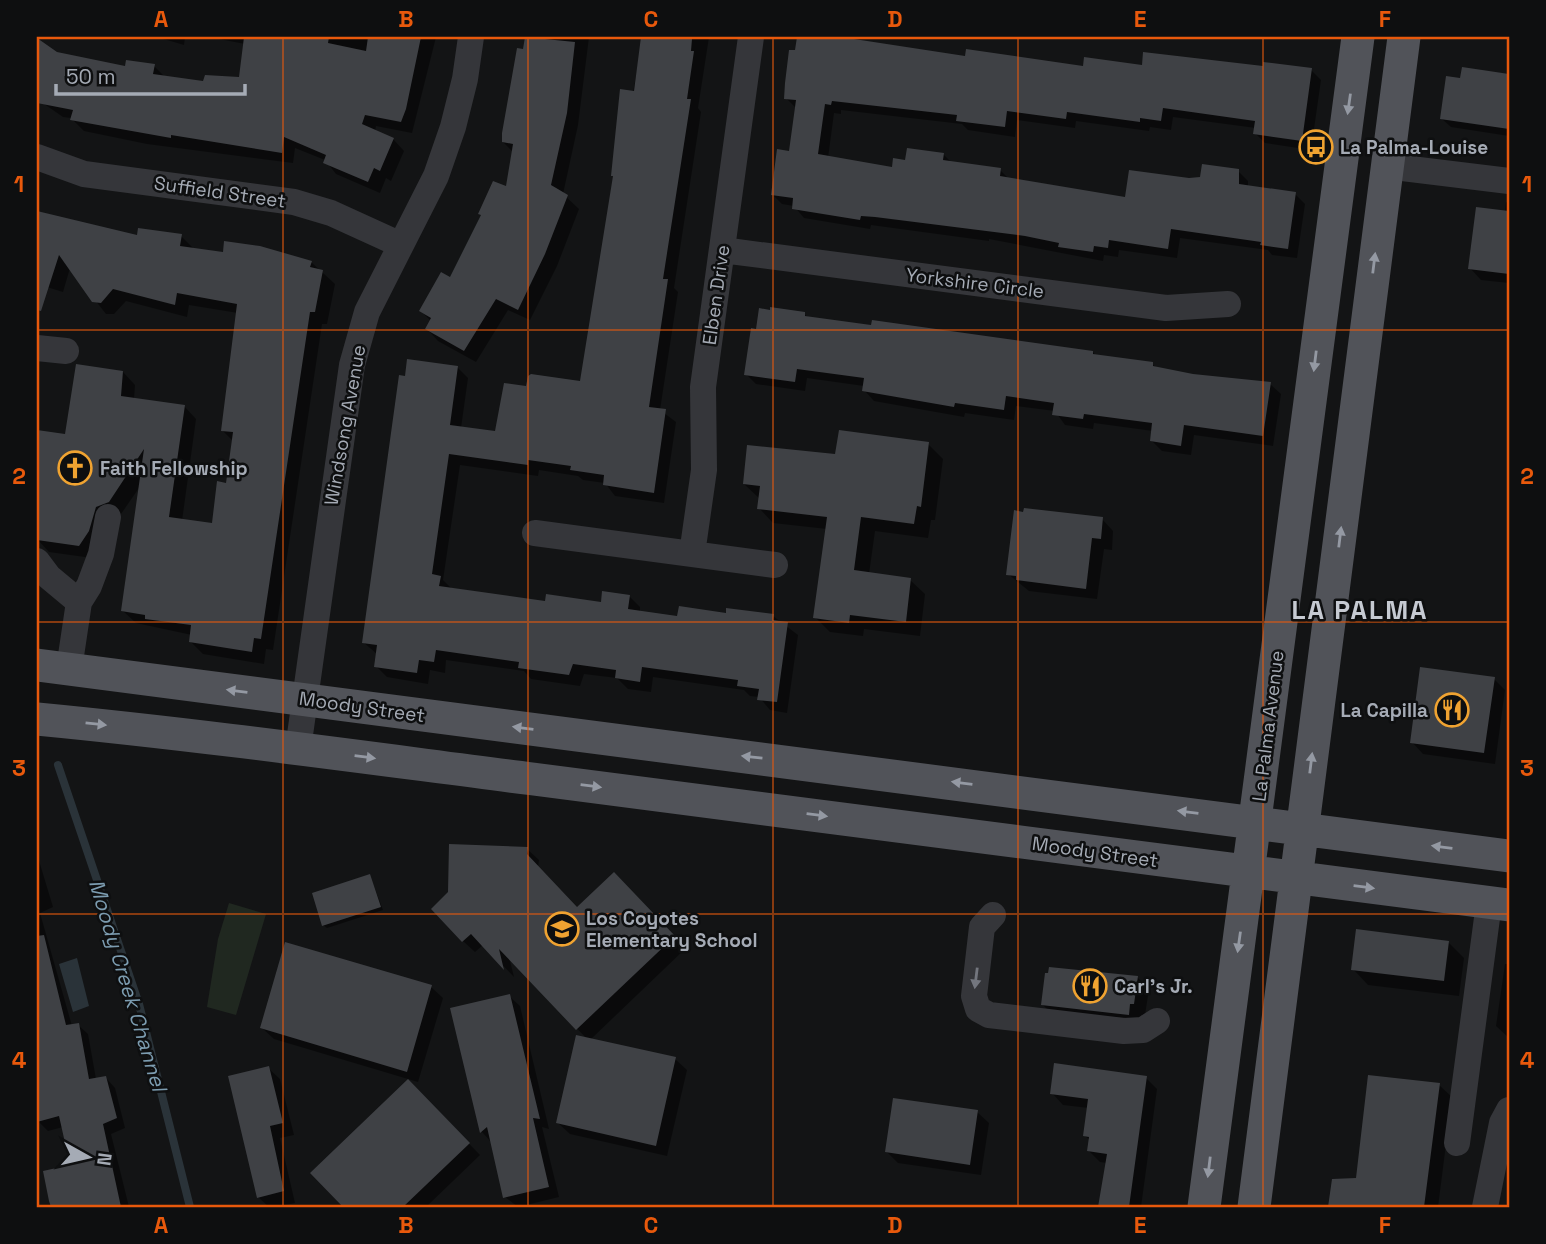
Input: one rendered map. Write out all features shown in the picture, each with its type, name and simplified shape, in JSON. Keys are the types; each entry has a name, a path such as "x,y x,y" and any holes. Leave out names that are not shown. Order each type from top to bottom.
{"main road":[{"name":"La Palma Avenue","path":"1204,1207 1358,37"},
{"path":"1254,1207 1404,37"},
{"path":"1324,294 1370,301"},
{"name":"Moody Street","path":"37,665 1509,856"},
{"name":"Moody Street","path":"37,719 298,749 1248,874 1499,904"},
{"path":"682,798 688,750"}],"street":[{"name":"Windsong Avenue","path":"298,749 352,365 367,312 398,244 436,176 453,128 465,79 471,37"},
{"name":"Elben Drive","path":"692,554 704,470 703,387 751,37"},
{"name":"Suffield Street","path":"37,157 84,174 294,202 331,213 398,244"},
{"path":"1387,166 1509,181"},
{"name":"Yorkshire Circle","path":"722,250 1166,308 1227,304"},
{"path":"37,348 66,351"},
{"path":"69,669 79,601 89,586 97,565 108,517"},
{"path":"535,533 775,565"},
{"path":"37,561 49,577 79,601"},
{"path":"1457,1143 1499,904"},
{"path":"993,915 982,927 974,996 978,1009 989,1015 1124,1031 1143,1030 1157,1021"},
{"path":"1485,1207 1502,1123 1509,1110"}],"shaded area":[{"path":"229,903 266,914 236,1015 207,1007 218,939"},
{"path":"77,958 89,1006 73,1012 59,964"}],"building":[{"path":"244,37 329,37 328,43 366,51 368,37 421,37 401,122 365,115 362,124 394,138 380,171 374,168 368,182 323,163 326,155 284,137 282,153 171,135 171,138 70,120 73,110 37,103 37,38 57,52 125,66 126,60 155,64 153,74 203,81 205,75 239,77"},
{"path":"525,37 575,42 567,113 551,185 568,195 545,254 518,310 496,299 464,351 425,329 431,318 419,311 441,272 450,277 481,215 478,214 493,181 506,186 513,144 502,142 502,133 517,48 523,49"},
{"path":"641,37 692,39 691,51 694,51 687,99 691,99 663,279 668,279 649,407 666,409 654,493 603,485 604,475 570,470 571,466 528,460 528,465 449,454 432,574 441,576 439,586 545,601 546,594 601,602 602,591 630,595 628,609 677,616 679,606 726,613 726,608 774,614 773,620 788,622 777,702 757,700 759,689 737,686 738,680 642,667 640,682 615,678 616,670 573,664 569,675 518,668 519,662 436,650 434,662 419,660 417,673 374,667 377,645 362,643 399,375 405,376 407,359 458,366 450,425 495,431 504,383 526,386 531,374 580,381 613,176 620,89 634,91"},
{"path":"797,37 841,37 965,56 966,49 1083,66 1084,57 1142,65 1143,52 1263,66 1263,62 1312,68 1302,141 1253,134 1255,121 1163,108 1161,121 1140,118 1140,122 1067,112 1066,119 1007,111 1005,127 956,121 957,115 832,101 831,105 825,104 818,154 892,167 893,158 905,160 907,148 944,153 943,160 1001,168 1000,176 1125,197 1129,170 1189,178 1200,177 1202,164 1239,169 1239,184 1296,192 1288,249 1260,245 1261,242 1171,229 1168,249 1109,240 1108,248 1094,246 1093,252 1058,247 1059,243 1025,236 875,217 861,216 860,220 792,209 793,198 771,195 777,149 789,151 796,100 784,99 785,83 789,50 795,50"},
{"path":"1462,67 1509,74 1509,129 1440,119 1446,76 1460,78"},
{"path":"1476,207 1509,211 1509,274 1468,269"},
{"path":"37,211 137,235 138,228 182,234 180,246 223,252 224,241 260,246 312,261 310,267 323,270 315,312 310,312 261,639 254,638 252,652 189,642 191,625 145,619 145,615 121,611 144,449 109,502 96,507 89,531 79,546 37,540 37,430 65,434 76,364 123,371 121,396 185,405 169,517 212,523 217,481 226,483 233,432 221,431 237,304 177,293 175,305 113,289 101,303 92,302 59,255 41,311 37,310"},
{"path":"770,307 805,312 805,316 871,325 872,320 1093,351 1093,354 1153,362 1153,366 1193,374 1271,382 1263,436 1184,425 1181,446 1150,441 1152,423 1084,414 1083,419 1052,415 1054,403 1006,396 1004,410 955,403 954,407 862,391 864,378 797,369 795,382 744,375 751,328 756,329 759,308 770,310"},
{"path":"839,430 929,442 921,507 917,506 914,524 861,517 854,570 911,578 906,622 850,615 849,623 813,618 827,517 757,509 760,486 743,484 747,445 835,454"},
{"path":"1024,508 1103,517 1101,539 1092,538 1086,589 1016,580 1016,576 1006,575 1014,510 1023,512"},
{"name":"La Capilla","path":"1420,667 1495,677 1484,753 1410,743"},
{"path":"449,844 528,847 527,854 577,907 614,872 675,936 576,1030 499,949 504,970 471,934 462,942 431,909 448,892"},
{"path":"370,874 381,907 322,926 312,893"},
{"path":"1356,929 1449,941 1444,981 1351,970"},
{"path":"44,935 66,1025 79,1023 89,1079 106,1076 117,1118 103,1124 121,1207 51,1207 49,1201 43,1171 70,1165 59,1116 37,1122 37,936"},
{"path":"285,942 432,985 407,1072 260,1028"},
{"name":"Carl's Jr.","path":"1049,967 1138,976 1134,1004 1130,1004 1129,1015 1041,1005 1045,973 1048,973"},
{"path":"510,994 540,1119 533,1118 549,1187 503,1198 487,1127 480,1133 450,1008"},
{"path":"576,1035 676,1057 656,1146 556,1123"},
{"path":"1054,1063 1147,1076 1129,1207 1098,1207 1107,1154 1087,1151 1089,1137 1083,1136 1088,1099 1050,1094"},
{"path":"269,1066 283,1123 270,1126 284,1191 257,1198 228,1076"},
{"path":"1368,1075 1440,1083 1424,1207 1328,1207 1332,1179 1356,1178"},
{"path":"408,1079 470,1143 403,1207 343,1207 310,1173"},
{"path":"893,1098 978,1110 970,1165 885,1152"}],"waterway":[{"name":"Moody Creek Channel","path":"58,765 139,1004 190,1207"}],"place":[{"name":"La Palma-Louise","path":"1316,147"},
{"name":"Faith Fellowship","path":"75,468"},
{"name":"La Capilla","path":"1452,710"},
{"name":"Los Coyotes Elementary School","path":"562,929"},
{"name":"Carl's Jr.","path":"1090,986"}],"district":[{"name":"LA PALMA","path":"1360,610"}]}
